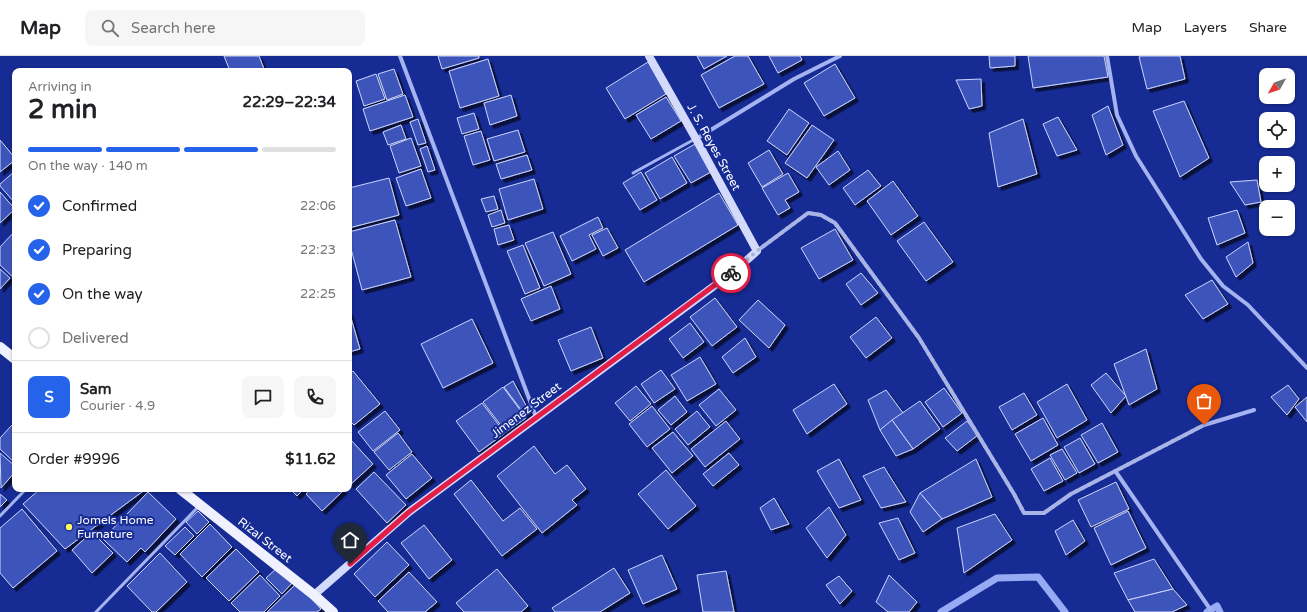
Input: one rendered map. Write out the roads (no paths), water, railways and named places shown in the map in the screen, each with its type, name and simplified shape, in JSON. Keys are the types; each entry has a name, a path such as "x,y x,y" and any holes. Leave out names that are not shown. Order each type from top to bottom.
{"main road":[{"path":"0,347 12,356"},
{"name":"Rizal Street","path":"184,492 334,612"}],"street":[{"path":"400,56 536,417"},
{"name":"J. S. Reyes Street","path":"649,56 696,138 757,251"},
{"path":"696,138 794,79 840,56"},
{"path":"1107,56 1117,115 1136,156 1201,259 1223,286 1248,305 1307,368"},
{"path":"757,251 808,213 821,215 835,223 919,338 1014,494 1024,513 1044,513 1071,494 1204,425 1254,410"},
{"name":"Jimenez Street","path":"314,595 409,512 737,269 757,251"},
{"path":"1116,472 1210,609"}],"lane":[{"path":"633,173 696,138"},
{"path":"0,516 23,492"},
{"path":"96,612 200,505"}],"waterway":[{"path":"941,612 997,578 1038,577 1065,612"},
{"path":"1207,612 1217,606 1220,612"}],"place":[{"name":"Jomels Home Furnature","path":"69,527"}]}
